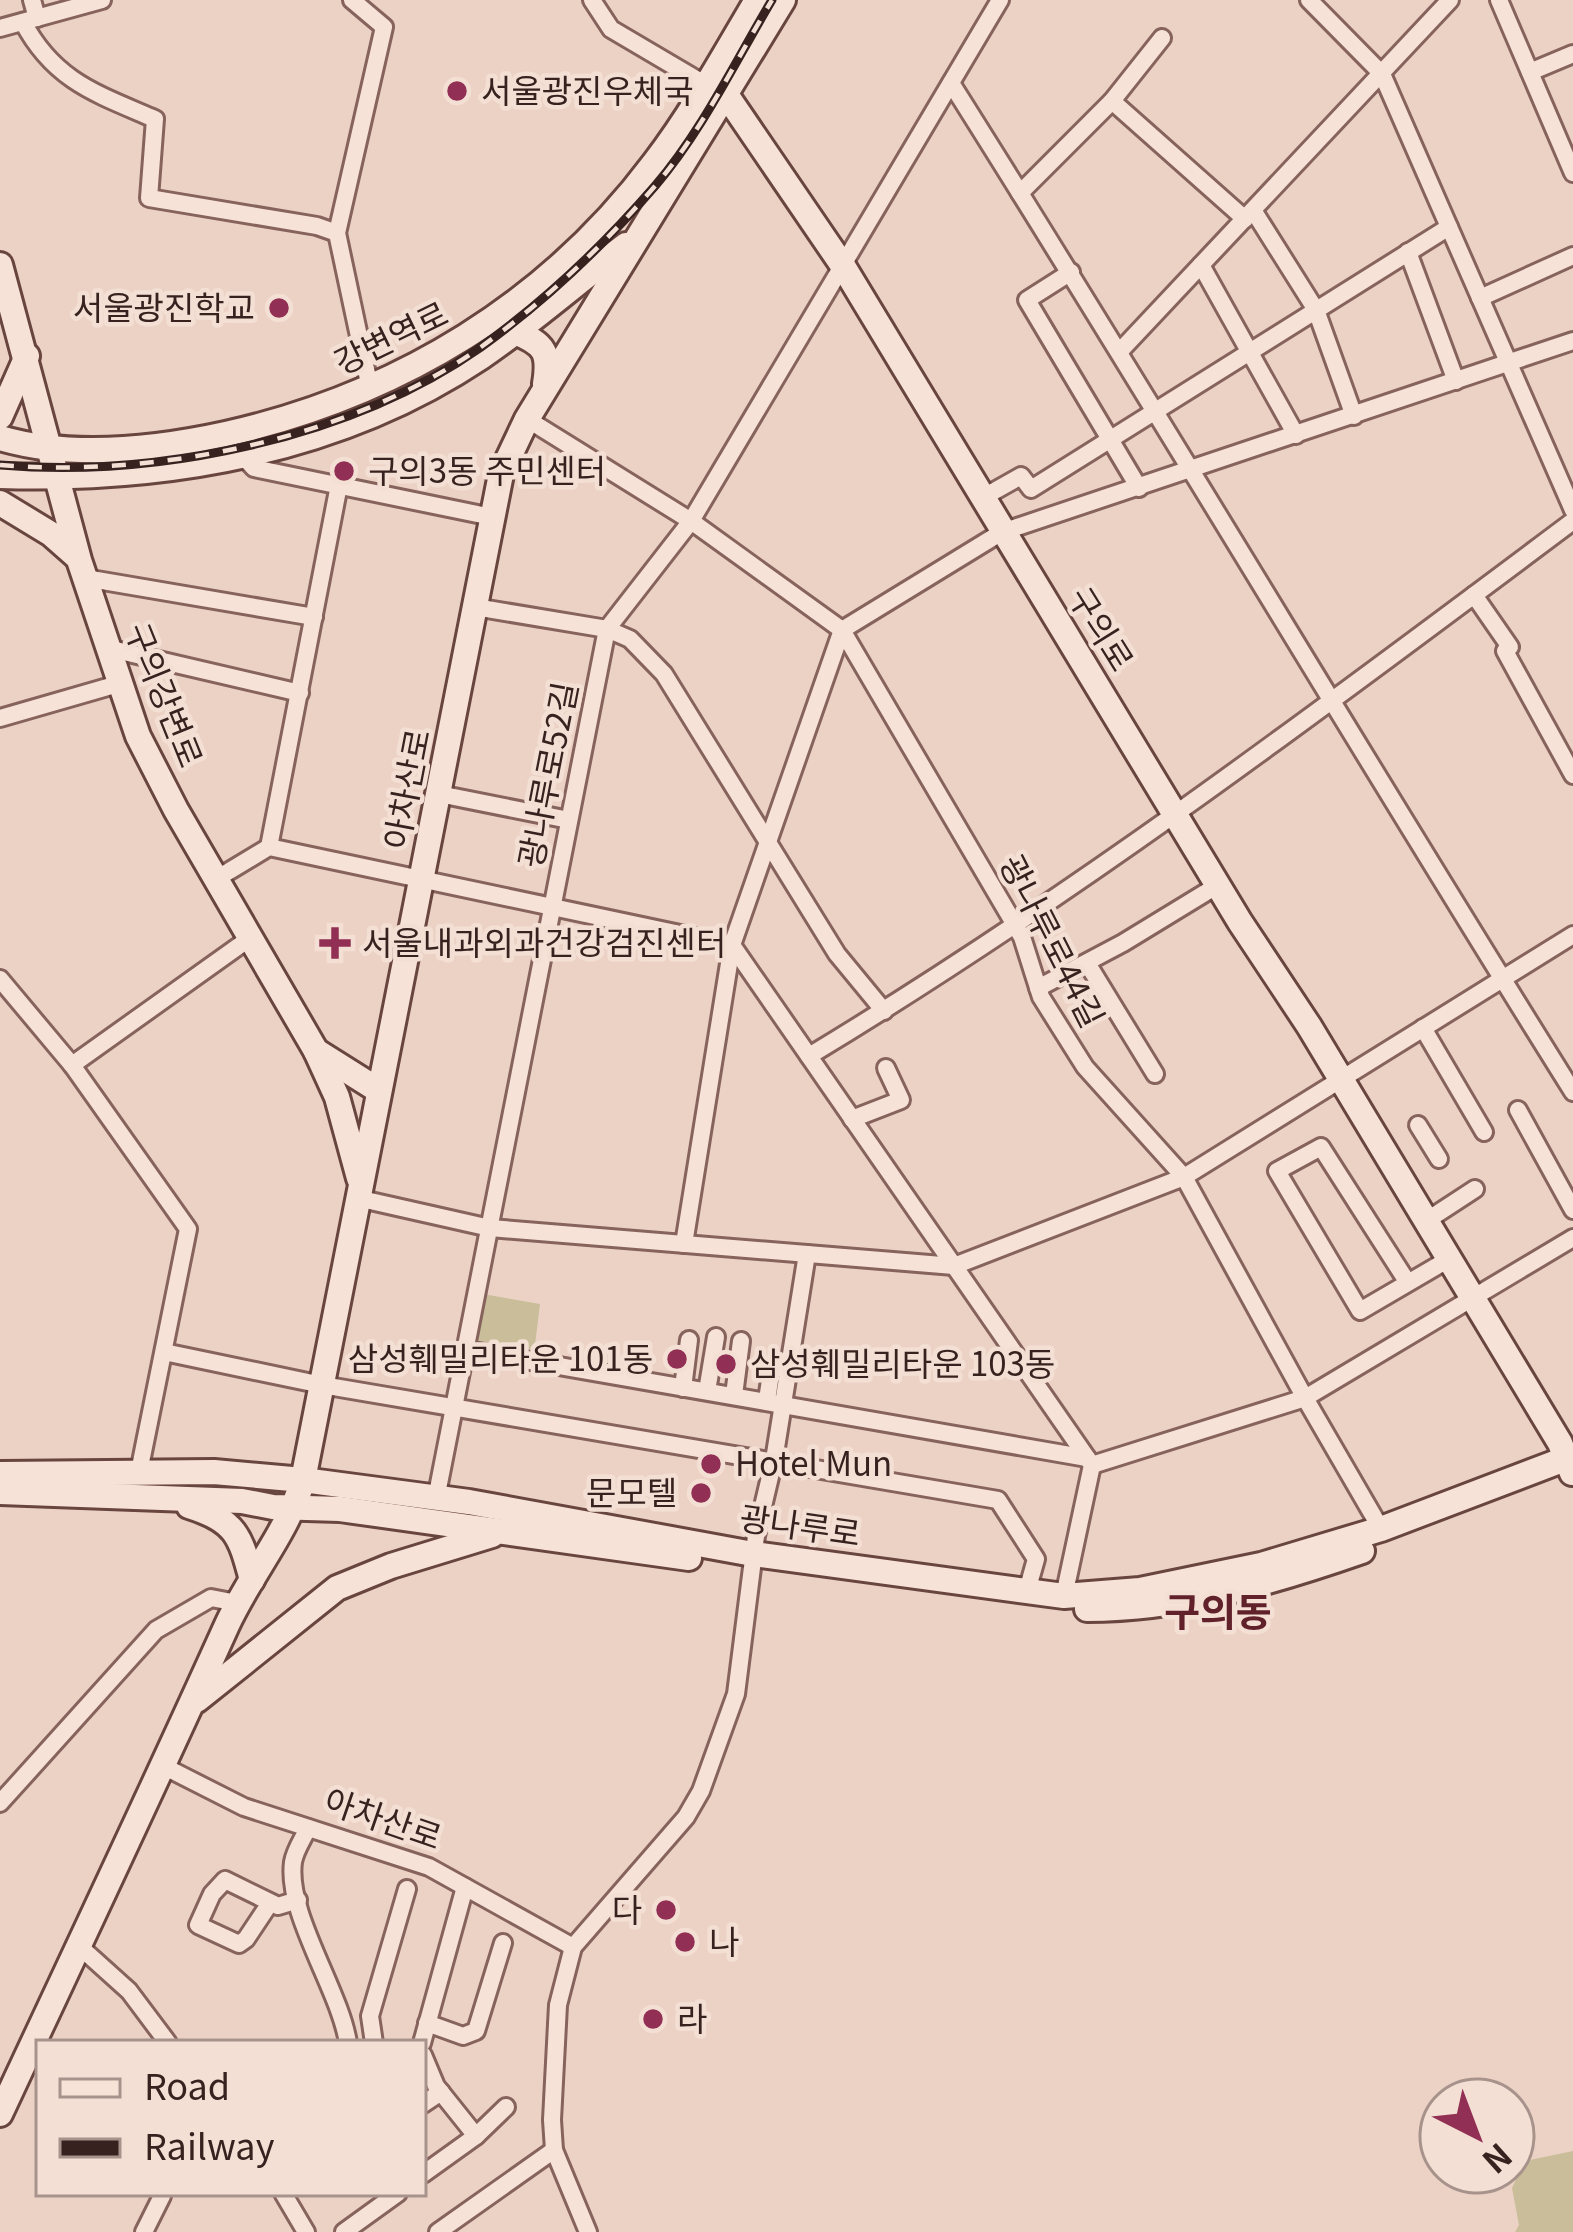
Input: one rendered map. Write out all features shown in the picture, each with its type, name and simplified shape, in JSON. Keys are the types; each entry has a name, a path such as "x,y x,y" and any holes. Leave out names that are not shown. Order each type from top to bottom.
{"main road":[{"name":"아차산로","path":"289,1518 309,1451 501,474 527,419 637,236 716,91 757,0"},
{"name":"아차산로","path":"716,91 783,0"},
{"name":"강변역로","path":"0,440 101,450 214,436 278,422 370,388 483,328 547,279 599,228 716,91"},
{"name":"구의로","path":"716,91 843,266 1218,885 1341,1078 1572,1468"},
{"name":"아차산로","path":"637,236 659,158"},
{"name":"강변역로","path":"0,473 58,478 175,469 300,442 399,403 481,357 637,236"},
{"name":"구의강변로","path":"0,265 82,569 118,684 147,754 316,1052 378,1090"},
{"path":"515,332 542,346 549,359 543,393"},
{"path":"0,417 27,356"},
{"path":"0,440 5,450 0,473"},
{"path":"0,502 52,534 82,569"},
{"path":"316,1052 337,1097 358,1190"},
{"path":"0,1457 141,1462 214,1472"},
{"name":"광나루로","path":"0,1474 171,1487 242,1501 289,1518 340,1509 1064,1596 1140,1590 1261,1565 1572,1468"},
{"name":"광나루로","path":"0,1492 143,1497 214,1472 303,1480 436,1499 1026,1606 1143,1607 1267,1582 1572,1468"},
{"path":"171,1487 234,1530 252,1580"},
{"path":"0,1509 111,1510 143,1497"},
{"path":"0,2114 165,1767 237,1603 289,1518"},
{"path":"191,1706 337,1588 503,1532"}],"street":[{"path":"352,0 384,27 337,233 370,388"},
{"path":"592,0 611,28 716,91"},
{"name":"광나루로52길","path":"436,1499 607,629 692,520 1000,0"},
{"path":"1309,0 1382,74 1573,511"},
{"path":"1120,350 1450,0"},
{"path":"1499,0 1573,173"},
{"path":"0,28 30,13 93,1"},
{"path":"30,13 40,54 90,91 155,119 149,198 337,233"},
{"path":"1021,193 1112,101 1162,38"},
{"path":"1530,72 1573,54"},
{"path":"951,83 1120,350 1189,471 1573,1092"},
{"path":"1112,101 1249,215 1316,310 1354,416"},
{"path":"982,498 1021,476 1031,489 1449,226"},
{"path":"1408,252 1456,381"},
{"path":"1480,298 1573,256"},
{"path":"1201,265 1296,435"},
{"path":"1071,272 1027,300 1139,488"},
{"path":"684,1244 732,945 842,630 1002,532 1573,341"},
{"name":"광나루로44길","path":"527,419 692,520 842,630 1016,927 1038,988 1085,1067 1184,1178 1304,1399 1382,1529"},
{"path":"243,456 254,468 492,517"},
{"path":"269,847 339,485"},
{"path":"809,1056 1016,927 1177,815 1573,521"},
{"path":"82,569 314,617"},
{"path":"1474,595 1508,649 1573,775"},
{"path":"475,607 607,629 630,638 664,674 836,954 884,1011"},
{"path":"106,648 300,693"},
{"path":"0,718 118,684"},
{"path":"439,794 569,820"},
{"path":"216,879 269,847 732,945 1089,1462 1064,1596"},
{"path":"1038,988 1218,885"},
{"path":"358,1190 490,1228 954,1266 1184,1178 1573,935"},
{"path":"72,1065 250,938"},
{"path":"1087,963 1155,1074"},
{"path":"0,979 72,1065 188,1228 141,1462"},
{"path":"1424,1028 1484,1132"},
{"path":"852,1119 902,1100 886,1068"},
{"path":"1518,1111 1573,1210"},
{"path":"1418,1125 1439,1159"},
{"path":"1408,1283 1321,1147 1277,1171 1360,1311 1408,1283 1449,1259"},
{"path":"1426,1221 1475,1189"},
{"path":"466,1351 774,1402 1089,1462 1304,1399 1573,1238"},
{"path":"588,2232 554,2150 558,2005 573,1947 686,1817 701,1791 736,1694 753,1560 774,1460 774,1402 787,1369 807,1254"},
{"path":"707,1391 716,1337"},
{"path":"683,1388 689,1340"},
{"path":"734,1395 741,1342"},
{"path":"164,1352 455,1408 998,1500 1036,1559 1027,1591"},
{"path":"0,1803 156,1630 211,1598 237,1603"},
{"name":"아차산로","path":"165,1767 244,1807 429,1867 573,1947"},
{"path":"308,1828 294,1857 298,1900 347,2040"},
{"path":"423,2040 465,1887"},
{"path":"374,2040 370,2016 407,1888"},
{"path":"270,1903 298,1900"},
{"path":"427,2023 463,2036 476,2031 503,1943"},
{"path":"79,1946 129,1991 165,2040"},
{"path":"426,2069 476,2136"},
{"path":"426,2102 441,2092"},
{"path":"426,2172 476,2136 506,2107"},
{"path":"438,2232 554,2150"},
{"path":"144,2232 163,2196"},
{"path":"289,2196 306,2232"},
{"path":"344,2232 394,2196"}],"shaded area":[{"path":"477,1293 540,1304 533,1361 467,1350"},
{"path":"1573,2151 1573,2232 1515,2232 1519,2225 1514,2196 1537,2196 1537,2158"}],"railway":[{"path":"0,465 123,465 187,458 313,428 429,379 528,311 655,186 717,96 772,0"}],"place":[{"name":"서울광진우체국","path":"457,91"},
{"name":"서울광진학교","path":"279,308"},
{"name":"구의3동 주민센터","path":"344,471"},
{"name":"서울내과외과건강검진센터","path":"335,943"},
{"name":"삼성훼밀리타운 101동","path":"677,1359"},
{"name":"삼성훼밀리타운 103동","path":"726,1364"},
{"name":"Hotel Mun","path":"711,1464"},
{"name":"문모텔","path":"701,1493"},
{"name":"다","path":"666,1910"},
{"name":"나","path":"685,1942"},
{"name":"라","path":"653,2019"}],"district":[{"name":"구의동","path":"1218,1612"}]}
